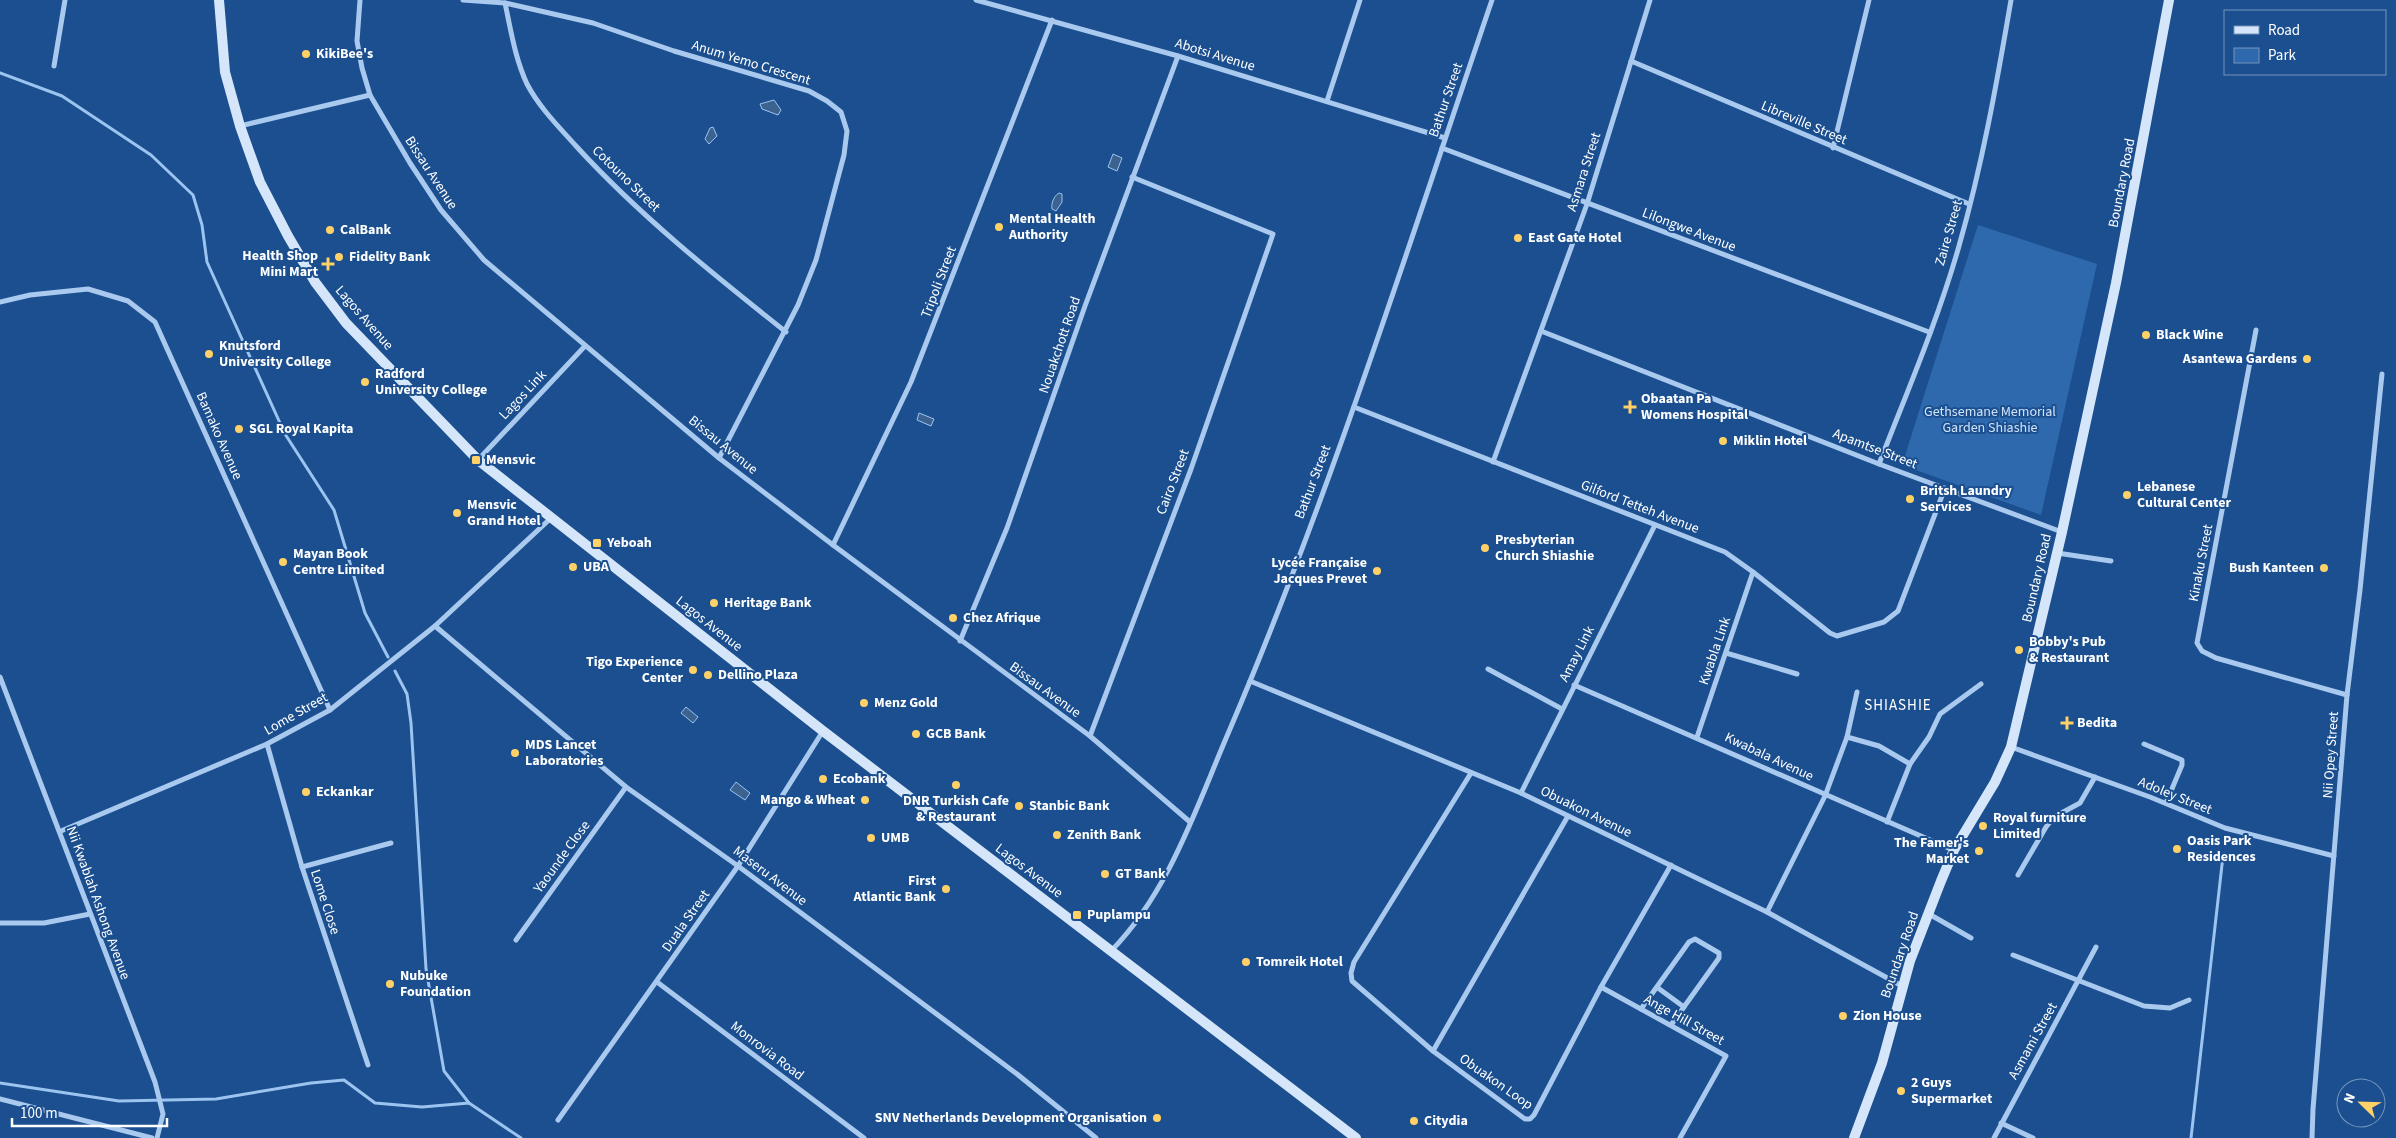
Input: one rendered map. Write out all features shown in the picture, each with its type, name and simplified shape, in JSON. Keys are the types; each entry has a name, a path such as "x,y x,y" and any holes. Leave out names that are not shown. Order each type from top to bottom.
{"street":[{"path":"54,66 65,0"},
{"name":"Lagos Avenue","path":"219,0 225,72 240,126 260,182 315,282 346,323 478,460 823,730 1356,1138"},
{"name":"Bissau Avenue","path":"360,0 357,41 370,95 410,163 441,210 463,237 505,279 720,458 832,545 1090,736 1190,822"},
{"name":"Anum Yemo Crescent","path":"463,0 505,3 593,23 674,51 809,91 827,101 841,112 847,130 844,155 816,260 786,332 720,458"},
{"name":"Abotsi Avenue","path":"976,0 1178,56 1445,138"},
{"path":"1327,101 1360,0"},
{"name":"Bathur Street","path":"1111,951 1130,931 1168,870 1250,681 1354,407 1492,0"},
{"name":"Asmara Street","path":"1493,462 1587,204 1650,0"},
{"path":"1833,148 1869,0"},
{"name":"Zaire Street","path":"1880,464 1959,246 1996,85 2011,0"},
{"name":"Boundary Road","path":"1854,1138 1882,1063 1902,986 1928,914 1954,850 1995,782 2011,746 2062,532 2116,283 2169,0"},
{"name":"Cotouno Street","path":"505,3 515,51 527,84 548,116 597,169 635,205 709,271 786,332"},
{"name":"Tripoli Street","path":"832,545 911,382 1052,20"},
{"name":"Nouakchott Road","path":"960,641 1007,528 1132,177 1178,56"},
{"name":"Libreville Street","path":"1631,62 1969,204"},
{"path":"240,126 370,95"},
{"name":"Lilongwe Avenue","path":"1442,148 1929,332"},
{"name":"Cairo Street","path":"1090,736 1191,469 1273,234 1132,177"},
{"name":"Bamako Avenue","path":"0,302 30,295 88,288 128,301 155,322 330,710"},
{"name":"Kinaku Street","path":"2256,330 2197,643 2202,651 2216,658 2347,694"},
{"name":"Apamtse Street","path":"1541,331 1880,464 2062,532"},
{"name":"Lagos Link","path":"478,460 585,346"},
{"name":"Nii Opey Street","path":"2312,1138 2347,694 2360,590 2382,374"},
{"name":"Gilford Tetteh Avenue","path":"1354,407 1725,552 1830,633 1837,636 1884,622 1898,611 1945,488"},
{"name":"Lome Street","path":"61,831 267,744 330,710 435,626 550,518"},
{"name":"Amay Link","path":"1520,793 1655,525"},
{"path":"2057,553 2111,562"},
{"name":"Kwabla Link","path":"1697,737 1753,572"},
{"name":"Maseru Avenue","path":"435,626 626,787 738,866 1017,1074 1096,1138"},
{"path":"1726,653 1797,674"},
{"path":"1488,669 1562,708"},
{"name":"Nii Kwablah Ashong Avenue","path":"0,677 30,757 61,831 90,914 155,1082 163,1114 157,1138"},
{"name":"Obuakon Avenue","path":"1250,681 1520,793 1767,912 1902,986"},
{"path":"1887,822 1910,764 1929,737 1940,714 1981,684"},
{"name":"Kwabala Avenue","path":"1574,685 1697,737 1825,796 1954,850"},
{"path":"1767,912 1825,796 1847,737 1857,692"},
{"name":"Duala Street","path":"558,1120 738,866 823,730"},
{"path":"1847,737 1879,746 1910,764"},
{"name":"Lome Close","path":"267,744 302,867 368,1065"},
{"path":"2144,744 2182,760 2182,765 2166,803"},
{"name":"Adoley Street","path":"2011,746 2166,803 2225,828 2334,856"},
{"path":"1471,773 1354,962 1351,973 1352,981 1433,1051 1568,816"},
{"path":"2018,875 2046,827 2054,818 2080,803 2094,777"},
{"name":"Yaounde Close","path":"516,940 626,787"},
{"path":"302,867 391,843"},
{"name":"Obuakon Loop","path":"1433,1051 1525,1119 1530,1120 1601,987 1671,865"},
{"path":"0,923 44,922 90,914"},
{"path":"1928,914 1972,938"},
{"path":"1641,1009 1690,942 1695,939 1719,953 1719,958 1671,1025"},
{"name":"Asmami Street","path":"1994,1138 2096,947"},
{"path":"2013,955 2144,1006 2170,1008 2189,1000"},
{"name":"Monrovia Road","path":"657,982 864,1138"},
{"name":"Ange Hill Street","path":"1601,987 1726,1056 1680,1138"},
{"path":"1658,988 1684,1007"},
{"path":"0,1099 152,1138"},
{"path":"2001,1123 2033,1138"}],"green space":[{"name":"Gethsemane Memorial Garden Shiashie","path":"1978,225 2097,264 2041,515 1902,465"}],"shaded area":[{"path":"774,100 781,110 778,115 762,109 760,104"},
{"path":"713,127 717,136 709,144 705,139 710,128"},
{"path":"1113,154 1122,158 1117,171 1108,167"},
{"path":"1059,193 1062,194 1062,202 1056,211 1052,209 1052,204 1054,198"},
{"path":"919,413 934,419 931,426 917,420"},
{"path":"686,707 698,717 693,723 681,713"},
{"path":"736,782 750,793 745,800 730,790"}],"waterway":[{"path":"0,73 62,96 151,155 193,195 202,225 207,262 285,434 334,510 365,613 388,657"},
{"path":"395,671 407,694 411,723 426,969 444,1071 469,1103"},
{"path":"2191,1138 2223,856"},
{"path":"0,1083 119,1101 216,1099 311,1083 344,1080 375,1103 422,1107 469,1103 521,1138"}],"place":[{"name":"KikiBee's","path":"306,54"},
{"name":"Mental Health Authority","path":"999,227"},
{"name":"CalBank","path":"330,230"},
{"name":"East Gate Hotel","path":"1518,238"},
{"name":"Fidelity Bank","path":"339,257"},
{"name":"Health Shop Mini Mart","path":"328,264"},
{"name":"Black Wine","path":"2146,335"},
{"name":"Knutsford University College","path":"209,354"},
{"name":"Asantewa Gardens","path":"2307,359"},
{"name":"Radford University College","path":"365,382"},
{"name":"Obaatan Pa Womens Hospital","path":"1630,407"},
{"name":"SGL Royal Kapita","path":"239,429"},
{"name":"Miklin Hotel","path":"1723,441"},
{"name":"Mensvic","path":"476,460"},
{"name":"Lebanese Cultural Center","path":"2127,495"},
{"name":"Britsh Laundry Services","path":"1910,499"},
{"name":"Mensvic Grand Hotel","path":"457,513"},
{"name":"Yeboah","path":"597,543"},
{"name":"Presbyterian Church Shiashie","path":"1485,548"},
{"name":"Mayan Book Centre Limited","path":"283,562"},
{"name":"UBA","path":"573,567"},
{"name":"Bush Kanteen","path":"2324,568"},
{"name":"Lycée Française Jacques Prevet","path":"1377,571"},
{"name":"Heritage Bank","path":"714,603"},
{"name":"Chez Afrique","path":"953,618"},
{"name":"Bobby's Pub & Restaurant","path":"2019,650"},
{"name":"Tigo Experience Center","path":"693,670"},
{"name":"Dellino Plaza","path":"708,675"},
{"name":"Menz Gold","path":"864,703"},
{"name":"Bedita","path":"2067,723"},
{"name":"GCB Bank","path":"916,734"},
{"name":"MDS Lancet Laboratories","path":"515,753"},
{"name":"Ecobank","path":"823,779"},
{"name":"DNR Turkish Cafe & Restaurant","path":"956,785"},
{"name":"Eckankar","path":"306,792"},
{"name":"Mango & Wheat","path":"865,800"},
{"name":"Stanbic Bank","path":"1019,806"},
{"name":"Royal furniture Limited","path":"1983,826"},
{"name":"Zenith Bank","path":"1057,835"},
{"name":"UMB","path":"871,838"},
{"name":"Oasis Park Residences","path":"2177,849"},
{"name":"The Famer's Market","path":"1979,851"},
{"name":"GT Bank","path":"1105,874"},
{"name":"First Atlantic Bank","path":"946,889"},
{"name":"Puplampu","path":"1077,915"},
{"name":"Tomreik Hotel","path":"1246,962"},
{"name":"Nubuke Foundation","path":"390,984"},
{"name":"Zion House","path":"1843,1016"},
{"name":"2 Guys Supermarket","path":"1901,1091"},
{"name":"SNV Netherlands Development Organisation","path":"1157,1118"},
{"name":"Citydia","path":"1414,1121"}],"district":[{"name":"SHIASHIE","path":"1898,705"}]}
